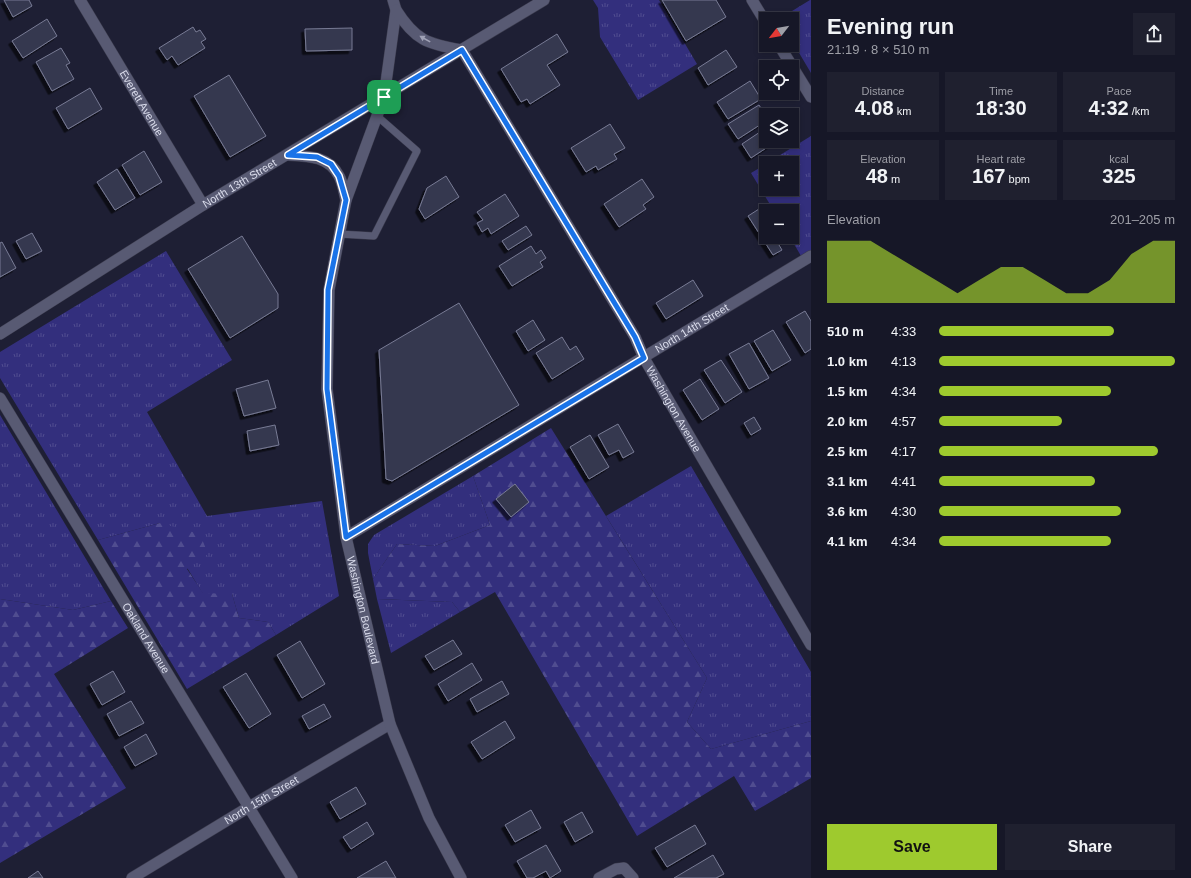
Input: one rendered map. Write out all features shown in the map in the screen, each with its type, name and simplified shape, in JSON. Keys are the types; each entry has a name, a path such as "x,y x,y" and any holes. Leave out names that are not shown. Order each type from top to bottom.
{"street":[{"name":"Everett Avenue","path":"80,0 204,206"},
{"name":"North 13th Street","path":"0,334 204,206 544,0"},
{"path":"752,0 759,12"},
{"path":"395,5 407,27 423,40 441,46 462,50"},
{"name":"Washington Boulevard","path":"395,5 384,97 346,200 328,290 327,389 346,537 390,724 429,818 461,878"},
{"name":"Washington Avenue","path":"462,50 635,337 644,358 811,645"},
{"path":"784,52 811,97"},
{"path":"288,155 317,157 331,164 339,176 346,200"},
{"name":"North 14th Street","path":"346,537 811,256"},
{"name":"Oakland Avenue","path":"0,398 292,878"},
{"name":"North 15th Street","path":"132,878 390,724"},
{"path":"599,878 616,869 624,868 633,878"}],"lane":[{"path":"340,234 374,236 418,151 377,116"}],"green space":[{"path":"593,0 659,0 697,64 638,100 600,37 598,8"},
{"path":"811,0 811,73 799,52 799,12 790,12"},
{"path":"811,136 811,250 801,256 794,244 799,244 799,204 770,204 765,196 799,196 799,156 778,156 791,148 799,148 799,143"},
{"path":"759,168 759,186 751,173"},
{"path":"166,251 232,360 147,412 207,516 322,501 339,596 276,635 268,622 239,618 232,594 203,594 160,523 98,540 0,378 0,352"},
{"path":"0,415 111,601 73,610 0,599"},
{"path":"551,428 707,678 687,722 711,749 811,721 811,778 755,811 734,776 637,836 495,592 460,612 452,602 377,599 373,579 397,544 435,546 490,525 473,476"},
{"path":"691,466 811,672 811,721 711,749 687,722 707,678 606,516"},
{"path":"473,476 490,525 435,546 397,544 373,579 368,553 368,544 374,535"},
{"path":"160,523 200,534 208,554 187,569 203,593 232,594 239,618 268,622 276,635 187,689 98,540"},
{"path":"0,599 73,610 111,601 128,628 54,674 126,788 0,863"},
{"path":"377,599 452,602 460,612 391,653"}],"building":[{"path":"4,0 29,0 32,6 13,17"},
{"path":"662,0 716,0 726,17 686,41"},
{"path":"47,19 57,36 23,58 12,41"},
{"path":"193,27 196,32 200,30 206,39 201,42 205,48 178,65 172,56 167,60 159,48"},
{"path":"352,28 352,50 306,51 305,29"},
{"path":"557,34 568,52 547,65 560,85 530,104 527,99 521,102 501,69"},
{"path":"61,48 70,63 66,65 74,79 52,91 36,62"},
{"path":"726,50 737,67 708,85 698,68"},
{"path":"229,75 266,136 230,157 194,96"},
{"path":"750,81 759,96 759,100 728,119 717,102"},
{"path":"90,88 102,109 68,129 56,108"},
{"path":"759,105 761,108 759,108 759,126 738,139 728,124"},
{"path":"610,124 625,148 614,154 617,159 598,170 596,166 586,172 571,148"},
{"path":"759,133 759,148 766,148 751,158 742,144"},
{"path":"144,151 162,182 140,195 122,165"},
{"path":"117,169 135,198 115,210 97,182"},
{"path":"446,176 459,197 425,219 419,209 427,188"},
{"path":"642,179 654,197 643,205 646,209 619,227 604,204"},
{"path":"505,194 519,216 491,234 488,228 482,232 477,223 483,220 477,212"},
{"path":"759,209 759,233 748,216"},
{"path":"526,226 532,235 508,250 502,241"},
{"path":"32,233 42,251 26,259 16,241"},
{"path":"242,236 278,294 278,308 230,338 188,269"},
{"path":"2,242 16,268 0,277 0,243"},
{"path":"766,244 781,244 779,245 782,250 773,255"},
{"path":"531,246 536,254 541,250 546,258 540,262 543,267 512,286 499,266"},
{"path":"693,280 703,296 666,319 656,303"},
{"path":"459,303 519,405 392,481 386,479 379,350"},
{"path":"805,311 811,321 811,349 805,353 786,322"},
{"path":"533,320 545,340 528,351 516,331"},
{"path":"773,330 791,360 772,371 754,341"},
{"path":"562,337 570,350 576,346 584,359 552,379 536,353"},
{"path":"749,343 769,378 749,389 729,354"},
{"path":"721,360 742,392 725,403 704,370"},
{"path":"700,379 719,409 702,420 683,390"},
{"path":"268,380 276,408 244,416 236,389"},
{"path":"754,417 761,429 751,435 744,423"},
{"path":"618,424 634,452 623,458 619,450 609,455 598,435"},
{"path":"275,425 279,445 250,451 247,431"},
{"path":"590,435 609,467 589,479 570,447"},
{"path":"515,484 529,502 511,517 496,499"},
{"path":"453,640 462,654 434,670 425,656"},
{"path":"300,641 325,684 302,698 277,655"},
{"path":"472,663 482,680 448,701 438,684"},
{"path":"113,671 125,692 102,705 90,684"},
{"path":"246,673 271,714 249,728 223,687"},
{"path":"502,681 509,694 477,712 470,699"},
{"path":"131,701 144,723 119,736 107,714"},
{"path":"324,704 331,717 309,729 302,716"},
{"path":"505,721 515,738 482,759 471,742"},
{"path":"146,734 157,754 135,766 124,747"},
{"path":"356,787 366,804 340,819 330,802"},
{"path":"531,810 541,828 515,842 505,825"},
{"path":"582,812 593,832 575,842 564,822"},
{"path":"367,822 374,834 351,849 343,837"},
{"path":"695,825 706,844 667,867 655,848"},
{"path":"546,845 561,871 550,878 546,871 533,878 527,878 517,861"},
{"path":"713,855 724,874 716,878 674,878"},
{"path":"386,861 396,878 357,878"},
{"path":"38,871 43,878 28,878"}],"route":[{"path":"462,50 635,337 644,358 346,537 327,389 328,290 346,200 339,176 331,164 317,157 288,155 384,97 462,50"}]}
